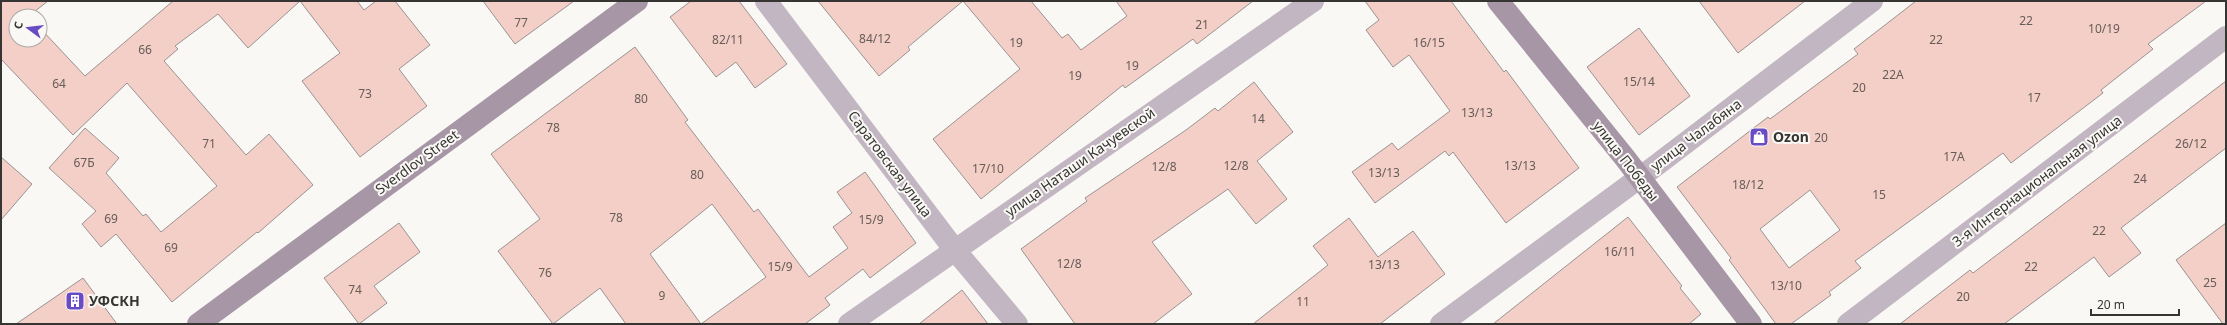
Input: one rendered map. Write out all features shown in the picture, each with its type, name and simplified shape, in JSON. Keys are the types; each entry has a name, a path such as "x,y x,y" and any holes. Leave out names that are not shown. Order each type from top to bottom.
{"main road":[{"name":"Sverdlov Street","path":"198,324 637,1"},
{"name":"улица Победы","path":"1498,1 1640,178 1751,324"}],"street":[{"name":"Саратовская улица","path":"766,1 954,249 1018,324"},
{"name":"улица Наташи Качуевской","path":"849,324 954,249 1313,1"},
{"name":"улица Чалабяна","path":"1441,324 1640,178 1872,1"},
{"name":"3-я Интернациональная улица","path":"1848,324 2226,37"}],"building":[{"path":"1,1 48,1 39,8 8,8 8,48 48,48 48,37 85,76 173,1 300,1 248,48 218,14 175,46 178,49 164,61 246,155 269,134 313,185 258,233 257,232 172,302 116,234 101,247 82,224 96,211 49,168 85,128 119,158 106,173 143,216 146,214 161,232 217,186 127,83 73,135 1,59"},
{"path":"300,1 357,1 364,10 376,1 395,1 430,45 399,69 427,106 360,157 302,81 340,53"},
{"path":"483,1 574,1 515,44"},
{"path":"691,1 739,1 787,64 755,88 736,62 716,77 670,17"},
{"path":"818,1 963,1 908,47 910,50 879,76"},
{"path":"963,1 1031,1 1062,38 1068,34 1081,50 1127,16 1116,1 1253,1 1197,44 1193,39 1125,88 1123,85 981,199 933,139 1020,69"},
{"path":"1365,1 1451,1 1504,72 1506,70 1579,168 1506,223 1453,152 1449,156 1445,151 1375,203 1352,172 1392,143 1398,150 1450,111 1409,55 1393,67 1366,30 1379,20"},
{"path":"1699,1 1805,1 1738,53"},
{"path":"1916,1 2206,1 2148,44 2153,49 2101,90 2103,93 2011,163 2003,153 1855,261 1861,268 1829,292 1831,295 1791,324 1776,324 1729,260 1731,258 1677,187 1768,117 1770,119 1858,54 1854,49","holes":["1810,190 1840,230 1789,268 1760,229"]},
{"path":"1639,28 1690,96 1639,135 1587,67"},
{"path":"635,47 688,120 685,122 754,212 758,209 809,277 848,248 833,227 852,213 837,192 865,172 916,243 870,278 863,269 825,298 830,305 805,324 701,324 626,324 600,288 553,324 498,251 540,219 491,154","holes":["712,204 766,277 701,324 650,254"]},
{"path":"2226,81 2226,148 2121,228 2141,253 2109,277 2094,257 2004,324 1900,324 1970,270 1973,273"},
{"path":"1254,82 1293,132 1257,161 1287,199 1256,224 1228,189 1152,242 1192,294 1153,324 1075,324 1021,249 1087,201 1085,198 1186,130 1215,108 1218,111"},
{"path":"1,157 32,184 1,220"},
{"path":"1628,217 1682,286 1680,288 1701,314 1689,324 1493,324"},
{"path":"1349,218 1378,257 1413,231 1445,274 1380,324 1253,324 1328,265 1313,246"},
{"path":"399,223 420,252 374,286 387,303 359,324 324,278"},
{"path":"2226,223 2226,324 2223,324 2176,260"},
{"name":"УФСКН","path":"83,278 117,324 16,324"},
{"path":"962,290 988,324 919,324"}],"place":[{"name":"Ozon","path":"1759,137"},
{"name":"УФСКН","path":"75,301"}]}
